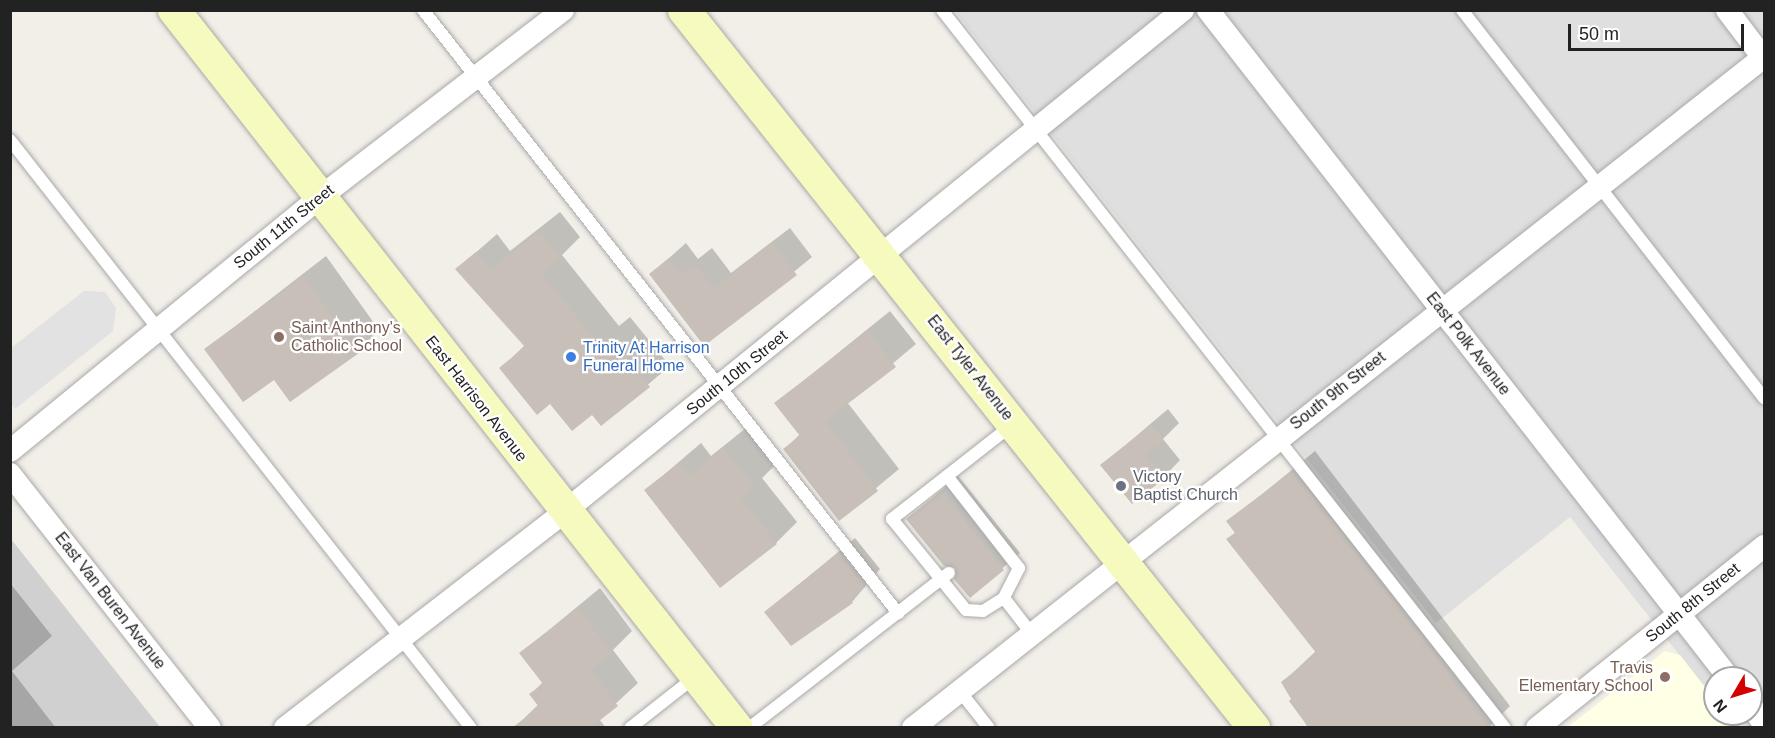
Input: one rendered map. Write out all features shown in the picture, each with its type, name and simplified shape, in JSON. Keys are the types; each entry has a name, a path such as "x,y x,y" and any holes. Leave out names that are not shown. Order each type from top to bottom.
{"main road":[{"name":"East Harrison Avenue","path":"174,10 564,512 737,728"},
{"name":"East Tyler Avenue","path":"684,10 882,256 1254,728"}],"street":[{"name":"South 11th Street","path":"10,451 319,198 563,10"},
{"name":"South 10th Street","path":"285,728 564,512 1183,10"},
{"name":"East Polk Avenue","path":"1208,10 1720,666"},
{"path":"1728,10 1764,58"},
{"name":"South 9th Street","path":"913,728 1122,559 1764,58"},
{"name":"East Van Buren Avenue","path":"10,474 210,728"},
{"name":"South 8th Street","path":"1537,728 1764,546"}],"lane":[{"path":"423,10 898,613"},
{"path":"942,10 1505,728"},
{"path":"1462,10 1764,398"},
{"path":"10,140 471,728"},
{"path":"947,476 1019,568 1004,597 983,611 966,610 945,576 921,546 892,519 1014,423"},
{"path":"960,515 971,507"},
{"path":"984,546 995,537"},
{"path":"749,728 945,576"},
{"path":"1004,597 1031,633"},
{"path":"630,728 696,676"},
{"path":"959,690 989,728"}],"shaded area":[{"path":"955,11 1764,11 1764,727 1736,726 1763,726 1763,666 1703,666 1703,685 1570,517 1436,623"},
{"path":"84,291 105,292 116,308 113,331 15,409 11,403 11,348"},
{"path":"11,539 160,727 11,727"},
{"name":"Travis Elementary School","path":"1665,651 1680,655 1703,685 1703,726 1737,727 1568,727"}],"building":[{"path":"539,231 561,258 541,273 599,344 609,336 650,387 601,426 592,415 572,431 550,404 537,415 499,368 525,347 455,269 476,252 490,270"},
{"path":"772,243 797,275 704,346 649,274 669,258 681,274 694,264 714,288"},
{"path":"304,276 359,353 290,402 274,380 243,402 204,349"},
{"path":"868,331 896,367 825,421 878,491 839,521 783,449 800,436 774,403"},
{"path":"1151,425 1164,441 1146,455 1165,478 1132,504 1100,465"},
{"path":"724,448 755,487 741,498 777,544 720,588 644,490 679,463 689,476"},
{"path":"1293,471 1490,728 1308,728 1281,682 1317,654 1226,539 1235,533 1226,521"},
{"path":"941,491 1004,570 970,598 954,579 955,568 944,566 906,519"},
{"path":"838,553 865,587 850,599 853,603 791,646 764,612"},
{"path":"578,608 612,653 591,670 618,706 590,728 512,728 539,707 529,694 543,684 519,653"}],"place":[{"name":"Saint Anthony's Catholic School","path":"279,337"},
{"name":"Trinity At Harrison Funeral Home","path":"571,357"},
{"name":"Victory Baptist Church","path":"1121,486"},
{"name":"Travis Elementary School","path":"1665,677"}]}
